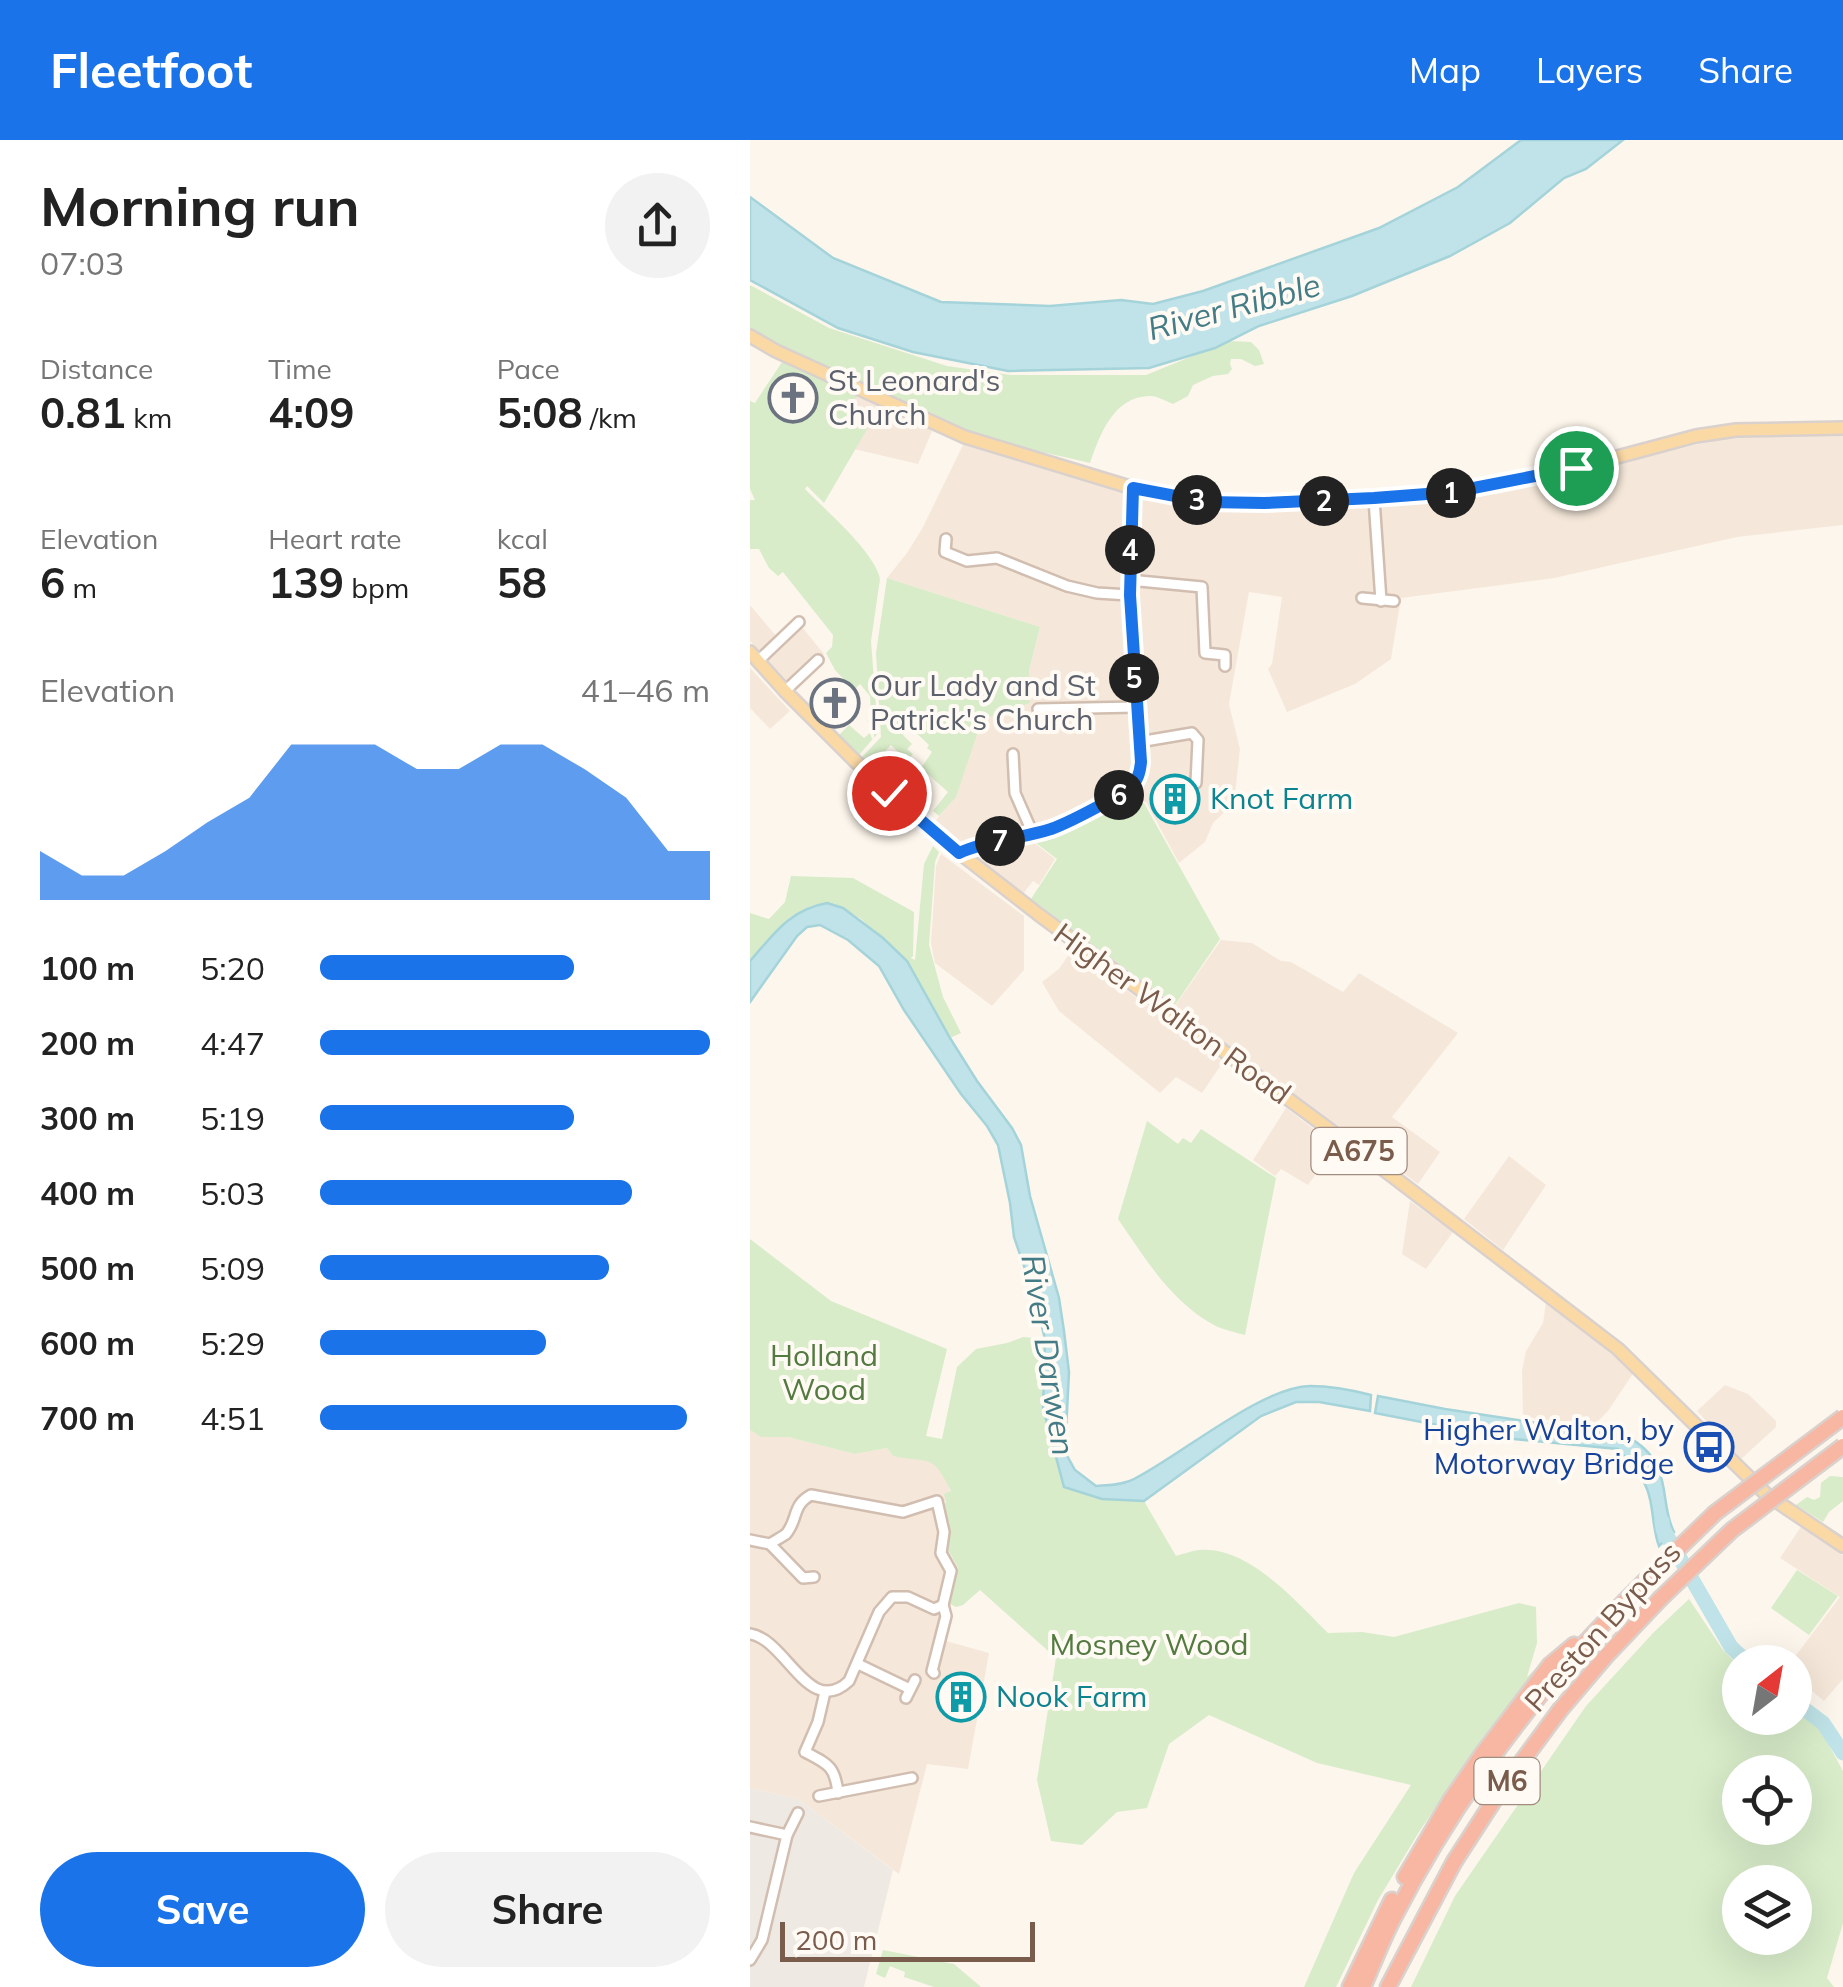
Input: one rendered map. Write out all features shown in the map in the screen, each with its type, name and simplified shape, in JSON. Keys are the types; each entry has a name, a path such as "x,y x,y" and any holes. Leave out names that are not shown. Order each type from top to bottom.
{"highway":[{"name":"Preston Bypass","path":"1617,1609 1715,1513 1843,1417"},
{"name":"Preston Bypass","path":"1388,1987 1454,1862 1498,1794 1605,1656 1732,1530 1843,1446"},
{"path":"1350,1987 1412,1864 1483,1753 1550,1665 1617,1609"},
{"name":"M6","path":"1363,1987 1401,1904 1470,1792 1539,1696 1617,1609"}],"main road":[{"path":"750,336 776,352 966,437 1133,488 1207,502 1264,503 1453,492 1576,468 1696,436 1736,430 1843,428"},
{"name":"Higher Walton Road","path":"754,656 889,793 959,853 1618,1349 1767,1495 1843,1546"}],"street":[{"path":"959,853 977,845 1053,828 1129,790 1140,773 1129,580 1133,488"},
{"path":"1374,498 1381,601"},
{"path":"946,539 945,552 967,561 997,558 1067,586 1130,595"},
{"path":"1129,580 1202,587 1205,653 1225,655 1224,666"},
{"path":"1362,598 1394,601"},
{"path":"754,656 800,622"},
{"path":"785,691 818,660"},
{"path":"1038,709 1136,707"},
{"path":"1139,742 1192,734 1198,740 1196,784"},
{"path":"1012,754 1014,792 1033,834"},
{"path":"1013,768 1027,766"},
{"path":"770,1544 786,1534 798,1506 811,1495 903,1512 937,1502 944,1532 941,1553 950,1571 943,1605 946,1616 934,1673"},
{"path":"750,1540 770,1544 803,1578 814,1576"},
{"path":"750,1634 763,1636 812,1686 825,1692 841,1688 849,1681 879,1612 892,1596 934,1608 943,1605"},
{"path":"858,1664 910,1689"},
{"path":"825,1692 818,1722 804,1752 831,1767 836,1774 838,1793"},
{"path":"819,1796 912,1778"},
{"path":"750,1960 762,1940 787,1835 798,1813"},
{"path":"750,1827 787,1835"}],"shaded area":[{"path":"859,392 932,431 918,464 854,449 868,426 846,415"},
{"path":"1843,434 1843,525 1737,537 1554,578 1401,598 1391,659 1355,684 1287,712 1268,669 1282,597 1249,592 1229,704 1240,749 1234,803 1213,823 1205,842 1179,863 1146,802 1116,802 1110,792 1023,834 1055,859 1039,885 1033,881 1023,894 932,825 956,796 982,720 1030,703 1029,671 1040,627 887,578 922,529 963,445 1082,480 1216,509 1368,507 1512,489 1733,436"},
{"path":"750,605 782,643 802,627 824,654 789,688 750,641"},
{"path":"750,668 790,711 770,729 750,708"},
{"path":"941,854 1024,916 1024,970 992,1006 935,963 931,943 936,866"},
{"path":"1221,940 1252,943 1343,992 1359,973 1458,1033 1392,1117 1440,1152 1418,1184 1175,1006"},
{"path":"1072,950 1223,1062 1202,1093 1176,1077 1160,1093 1059,1011 1042,982 1059,969"},
{"path":"1286,1108 1336,1146 1308,1185 1281,1169 1275,1176 1253,1160"},
{"path":"1509,1156 1546,1185 1503,1250 1464,1219"},
{"path":"1410,1201 1453,1232 1426,1269 1402,1254"},
{"path":"1546,1302 1634,1372 1595,1424 1536,1419 1523,1414 1522,1371 1526,1351 1543,1323"},
{"path":"1725,1385 1748,1394 1776,1421 1776,1427 1741,1459 1697,1411"},
{"path":"750,1430 761,1437 788,1437 855,1454 887,1448 893,1456 929,1459 941,1470 951,1492 942,1507 950,1555 958,1568 946,1641 989,1653 968,1769 927,1764 899,1874 798,1799 750,1788"},
{"path":"1801,1527 1843,1555 1843,1679 1824,1701 1812,1691 1812,1645 1804,1645 1840,1597 1780,1558"},
{"path":"750,1788 798,1799 893,1870 864,1987 750,1987"}],"green space":[{"path":"750,285 829,328 947,366 1011,375 1146,375 1229,341 1251,342 1264,364 1255,366 1231,359 1228,374 1193,385 1188,396 1173,404 1150,396 1127,402 1110,419 1090,463 973,432 750,332"},
{"path":"782,362 859,392 847,415 869,426 824,503 807,486 805,489 859,544 880,579 871,641 878,733 874,738 868,721 870,696 860,684 854,690 835,670 826,653 832,647 833,635 783,572 778,576 759,549 750,549 750,500 755,500 750,489 750,401 755,403"},
{"path":"887,578 1040,627 1029,671 1030,703 982,720 956,797 939,816 933,811 948,792 921,768 932,752 910,727 903,735 912,744 907,749 913,754 907,761 891,745 877,760 899,784 905,784 898,792 861,758 881,737 876,653"},
{"path":"849,725 864,738 870,733 873,738 859,755 839,735"},
{"path":"1144,803 1220,939 1175,1005 1031,899 1057,859 1036,843 1113,806"},
{"path":"933,846 939,852 929,945 943,997 961,1033 950,1038 907,961 861,919 843,908 811,906 789,918 750,961 750,913 769,919 785,902 791,876 853,878 914,912 911,958 915,960 924,864"},
{"path":"1147,1121 1178,1144 1183,1138 1191,1143 1201,1129 1276,1178 1245,1335 1214,1325 1185,1304 1160,1278 1118,1219"},
{"name":"Mosney Wood","path":"750,1239 831,1301 947,1349 926,1436 942,1439 957,1367 976,1349 1023,1337 1045,1339 1043,1408 1064,1487 1102,1499 1144,1501 1176,1556 1199,1550 1236,1557 1270,1578 1328,1633 1362,1632 1394,1637 1519,1603 1536,1607 1537,1643 1527,1677 1556,1649 1484,1736 1419,1832 1378,1900 1336,1987 1304,1987 1354,1873 1411,1785 1317,1763 1209,1715 1169,1744 1147,1808 1117,1812 1082,1845 1051,1841 1037,1780 1056,1658 980,1590 963,1605 950,1604 958,1568 947,1548 942,1507 946,1502 944,1494 951,1491 934,1465 893,1456 887,1448 855,1454 788,1437 761,1437 750,1430"},
{"path":"1830,1476 1843,1477 1843,1501 1823,1522 1796,1505 1807,1497 1820,1497 1821,1483"},
{"path":"1797,1570 1838,1596 1809,1635 1771,1608"},
{"path":"1689,1599 1722,1648 1722,1735 1812,1735 1812,1723 1820,1729 1843,1771 1843,1923 1827,1978 1834,1987 1411,1987 1455,1896 1586,1706"},
{"path":"883,1950 954,1964 981,1987 934,1987 904,1977 905,1972 890,1966 885,1978 876,1974"}],"water":[{"name":"River Ribble","path":"1521,140 1623,140 1586,169 1564,178 1510,223 1450,256 1352,296 1259,326 1215,348 1149,368 1008,371 913,352 838,328 750,280 750,197 833,258 941,302 1050,306 1121,300 1153,304 1203,291 1379,228 1458,187"},
{"name":"River Darwen","path":"827,903 843,908 907,961 950,1038 1021,1145 1030,1196 1059,1298 1069,1372 1065,1452 1075,1470 1096,1486 1130,1481 1245,1410 1290,1389 1325,1387 1371,1395 1370,1411 1296,1402 1261,1416 1144,1501 1102,1499 1064,1487 1043,1408 1045,1339 1014,1237 998,1145 987,1126 904,1010 879,966 848,940 820,925 807,927 797,936 750,1002 750,961 792,917"},
{"path":"1378,1396 1565,1429 1599,1428 1631,1439 1655,1461 1674,1532 1659,1546 1647,1489 1618,1449 1504,1438 1375,1413"}],"waterway":[{"name":"River Darwen","path":"1662,1521 1730,1645"},
{"name":"River Darwen","path":"1812,1715 1823,1723 1843,1753"}],"place":[{"name":"St Leonard's Church","path":"793,398"},
{"name":"Our Lady and St Patrick's Church","path":"835,703"},
{"name":"Knot Farm","path":"1175,799"},
{"name":"Higher Walton, by Motorway Bridge","path":"1709,1447"},
{"name":"Nook Farm","path":"961,1697"}],"route":[{"path":"889,793 959,853 977,845 1053,828 1129,790 1135,783 1141,762 1130,595 1133,488 1207,502 1264,503 1453,492 1576,468"}],"park label":[{"name":"Holland Wood","path":"824,1373"}]}
